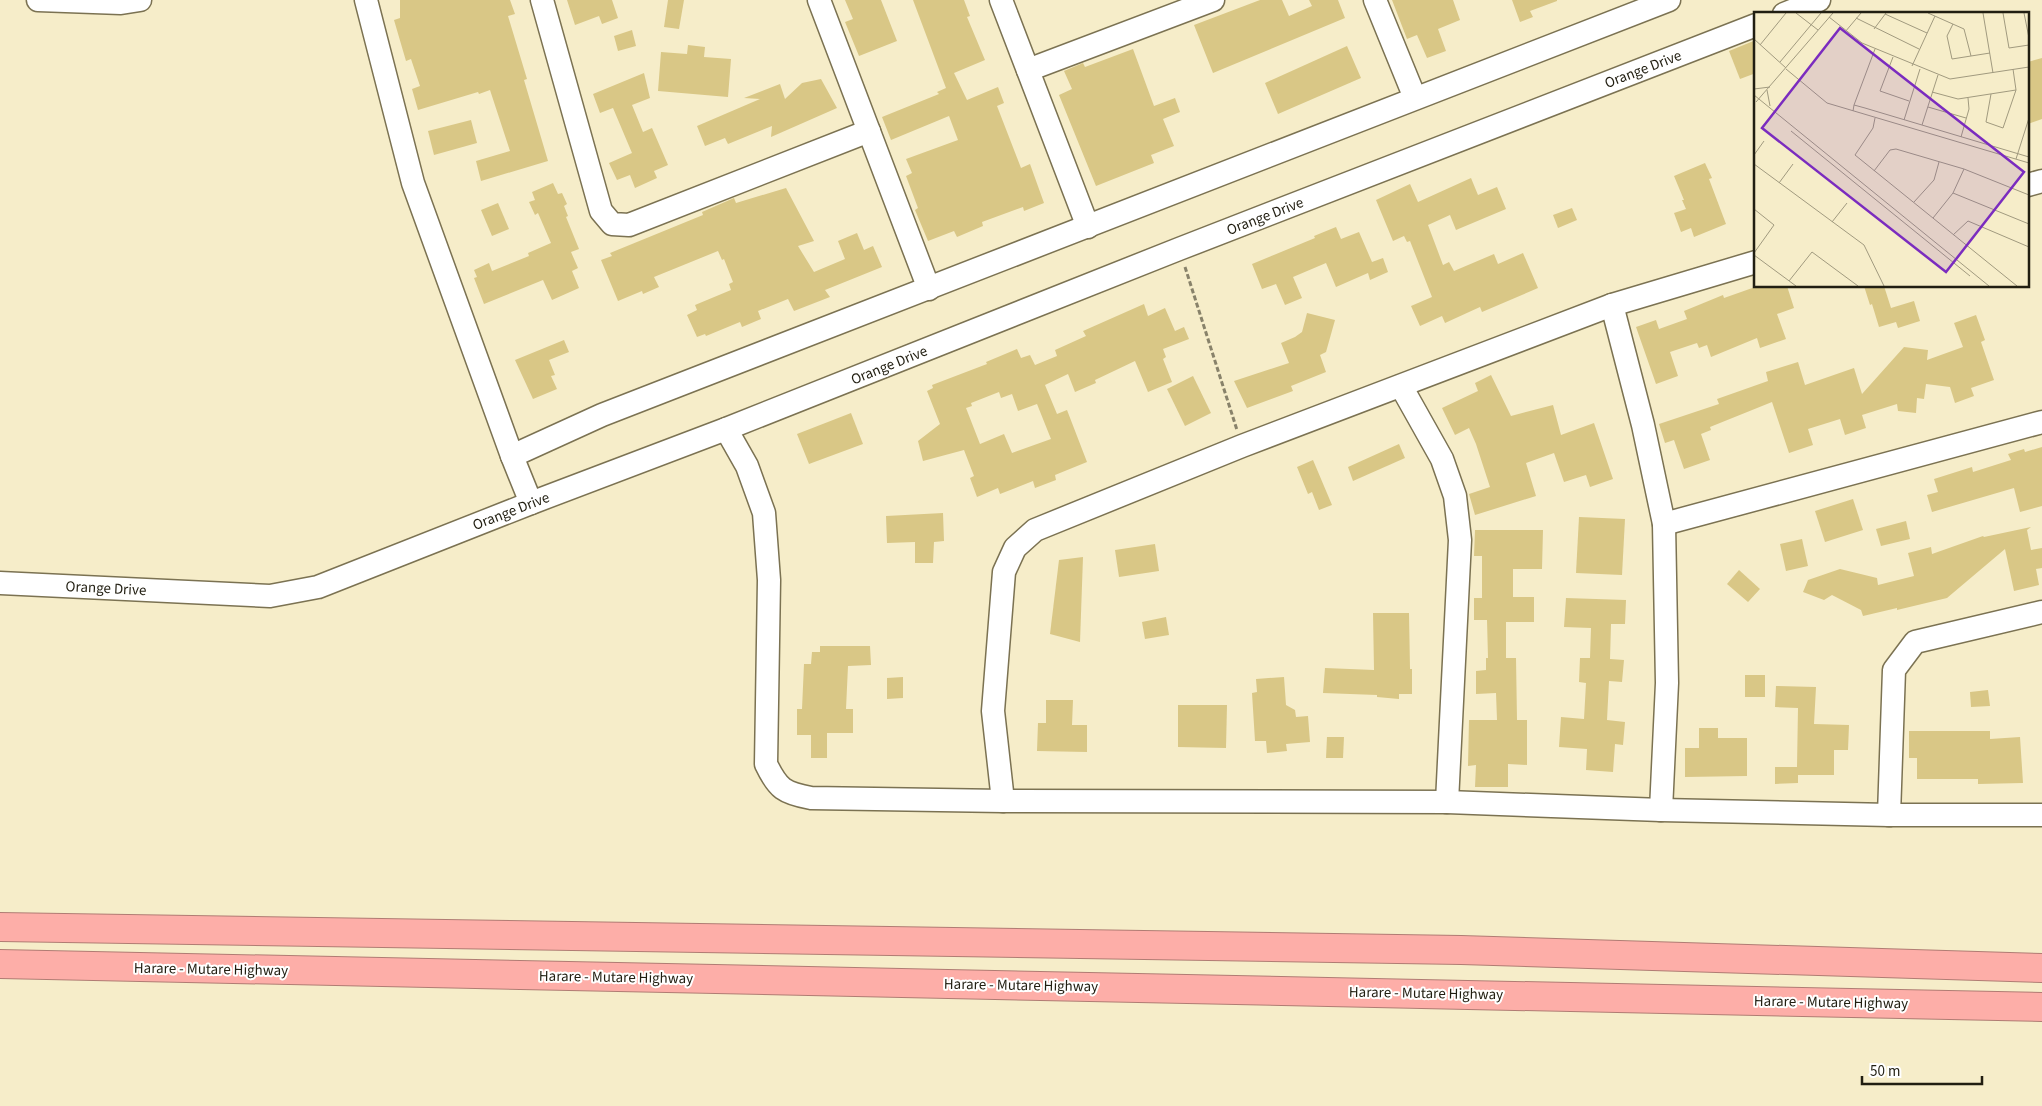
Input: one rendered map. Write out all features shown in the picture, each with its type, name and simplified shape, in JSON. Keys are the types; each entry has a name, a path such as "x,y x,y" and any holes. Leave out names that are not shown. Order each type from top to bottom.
{"highway":[{"path":"0,927 1460,950 2042,968"},
{"name":"Harare - Mutare Highway","path":"0,964 2042,1007"}],"street":[{"path":"50,1 121,3 140,0"},
{"path":"366,0 413,183 512,456 531,503"},
{"path":"542,0 600,211 612,224 629,225 869,131"},
{"path":"819,0 929,289"},
{"path":"1001,0 1088,227"},
{"path":"1028,70 1213,0"},
{"path":"1375,0 1415,98"},
{"path":"512,456 602,416 1669,0"},
{"path":"1789,12 1819,0"},
{"name":"Orange Drive","path":"0,583 270,596 318,587 1754,26"},
{"path":"1003,802 993,712 1004,572 1015,548 1035,530 1242,446 1612,305 1754,263"},
{"path":"1612,305 1643,425 1664,524 1667,683 1661,810"},
{"path":"1401,386 1442,459 1455,496 1460,540 1447,802"},
{"path":"1664,524 2042,422"},
{"path":"726,429 747,466 764,512 769,580 766,764 774,780 789,794 811,798 1003,802 1447,802 1661,810 2042,816"},
{"path":"1889,815 1894,670 1915,642 2042,612"}],"path":[{"path":"1180,250 1242,446"}],"building":[{"path":"400,0 510,0 515,14 508,16 527,79 524,80 548,161 481,181 476,161 510,151 490,90 418,110 412,89 420,86 411,59 406,61 394,20 400,18"},
{"path":"567,0 612,0 618,18 602,24 599,16 575,25"},
{"path":"668,0 684,0 679,29 664,27"},
{"path":"845,0 881,0 897,41 859,56 845,22 853,19"},
{"path":"913,0 964,0 970,16 967,17 985,60 954,73 967,100 998,87 1004,103 997,106 1021,168 1030,164 1044,203 1024,211 1023,207 982,222 983,226 957,237 954,231 928,241 915,210 918,208 906,176 912,173 906,159 958,140 949,116 891,140 882,117 939,94 937,92 946,88"},
{"path":"1260,0 1282,0 1289,16 1312,6 1309,0 1338,0 1345,18 1213,73 1194,25"},
{"path":"1392,0 1453,0 1460,20 1438,29 1446,51 1427,58 1417,35 1407,39"},
{"path":"1512,0 1557,1 1530,11 1533,17 1520,22"},
{"path":"632,30 636,46 618,51 614,36"},
{"path":"1754,41 1754,74 1740,79 1729,51"},
{"path":"688,45 705,47 704,57 731,59 728,97 658,91 661,52 687,54"},
{"path":"1347,46 1361,78 1278,114 1265,83"},
{"path":"1133,49 1154,106 1175,98 1180,112 1163,119 1174,146 1151,155 1154,163 1096,186 1059,95 1072,89 1064,71 1083,63 1085,67"},
{"path":"2042,58 2042,119 2030,123 2030,61"},
{"path":"644,73 650,98 632,105 643,132 652,128 668,165 654,171 657,178 635,188 630,175 617,180 609,163 632,153 613,108 600,113 593,94"},
{"path":"821,79 837,108 771,137 772,126 728,144 725,138 705,146 697,126 760,99 744,98 780,84 785,99 802,83"},
{"path":"471,120 477,143 434,155 428,131"},
{"path":"1705,163 1712,178 1709,179 1726,224 1694,237 1691,228 1681,232 1674,213 1686,209 1674,176"},
{"path":"1471,178 1478,195 1497,187 1506,209 1456,230 1450,215 1428,225 1443,265 1449,262 1454,271 1494,254 1498,264 1523,253 1538,288 1482,312 1480,307 1445,323 1442,316 1420,326 1411,306 1432,297 1410,241 1407,242 1404,236 1393,241 1376,200 1410,184 1418,202"},
{"path":"553,183 558,194 562,193 567,204 564,206 568,216 566,217 579,249 571,252 578,268 572,271 579,288 552,300 543,280 484,304 474,278 477,277 474,270 489,263 492,271 529,256 528,253 551,243 538,213 535,215 529,202 535,200 532,192"},
{"path":"786,188 814,241 798,246 814,272 845,259 838,241 857,233 864,250 873,246 882,267 825,290 830,297 794,311 788,299 758,311 761,319 742,327 740,322 706,336 705,334 697,337 687,315 697,310 695,305 731,290 729,284 733,282 724,259 722,260 718,251 654,277 659,287 643,294 642,291 618,301 601,260 612,256 610,253 703,215 702,212 734,198 736,203"},
{"path":"498,203 509,229 492,236 481,210"},
{"path":"1572,208 1577,220 1558,228 1553,215"},
{"path":"1336,227 1341,239 1359,232 1372,262 1383,258 1388,272 1370,280 1368,273 1336,287 1326,263 1293,277 1302,298 1285,305 1276,284 1262,289 1252,264 1315,238 1314,236"},
{"path":"1754,287 1788,288 1794,308 1777,314 1786,339 1760,348 1757,338 1711,357 1707,345 1699,348 1697,343 1670,352 1678,376 1656,384 1636,327 1656,320 1659,329 1687,319 1684,311 1723,295 1724,298"},
{"path":"1865,288 1885,288 1891,308 1914,301 1920,321 1898,328 1896,322 1879,327 1872,304 1870,305"},
{"path":"1144,304 1148,316 1165,308 1175,331 1184,327 1189,339 1163,349 1166,357 1163,359 1172,382 1148,392 1135,361 1095,380 1096,383 1075,392 1068,374 1045,385 1057,414 1067,410 1087,462 1055,475 1056,480 1035,488 1033,481 1000,494 998,488 977,497 970,478 974,476 964,450 923,461 918,441 940,424 927,391 933,388 932,385 987,364 986,362 1017,349 1021,358 1030,355 1035,365 1057,356 1055,350 1086,336 1083,331","holes":["999,392 1001,398 1012,394 1018,411 1037,404 1051,439 1012,453 1004,434 980,444 966,408 972,406 971,403"]},
{"path":"1307,313 1335,320 1326,352 1320,355 1326,372 1291,386 1293,391 1247,408 1234,381 1289,363 1281,343 1302,332"},
{"path":"1976,315 1985,340 1981,342 1994,380 1971,388 1974,396 1955,403 1950,387 1926,384 1924,399 1917,398 1916,413 1898,411 1897,404 1862,415 1866,428 1845,435 1840,419 1808,429 1813,445 1789,453 1772,402 1710,427 1711,430 1701,434 1710,460 1684,469 1674,440 1665,443 1659,424 1719,404 1717,399 1768,381 1766,372 1798,362 1805,385 1854,368 1862,394 1904,347 1928,350 1927,360 1963,347 1954,323"},
{"path":"564,340 569,352 549,360 555,375 551,376 557,389 533,399 515,360"},
{"path":"1491,375 1511,416 1553,405 1561,435 1594,423 1613,479 1590,487 1586,475 1564,482 1554,453 1526,463 1536,496 1475,515 1469,494 1490,487 1469,428 1455,435 1442,408 1478,391 1475,383"},
{"path":"1193,376 1211,413 1185,426 1167,389"},
{"path":"851,413 863,444 809,464 797,434"},
{"path":"1399,444 1405,458 1353,481 1348,467"},
{"path":"2042,447 2042,506 2020,512 2014,488 1932,512 1927,495 1938,492 1934,479 1972,467 1973,472 2011,460 2008,454 2024,449 2025,452"},
{"path":"1313,460 1332,505 1319,510 1312,492 1308,494 1297,467"},
{"path":"1853,499 1863,530 1825,542 1815,511"},
{"path":"943,513 944,541 934,542 933,563 915,563 915,542 887,543 886,516"},
{"path":"1579,517 1625,519 1622,575 1576,573"},
{"path":"1906,521 1910,539 1881,546 1876,529"},
{"path":"2031,527 2027,530 2031,550 2042,548 2042,568 2036,569 2039,585 2014,591 2005,549 1947,598 1897,610 1897,608 1863,616 1861,610 1832,595 1824,600 1803,592 1808,580 1840,569 1877,578 1878,585 1914,576 1908,553 1931,547 1932,554 1983,536"},
{"path":"1475,530 1543,530 1542,569 1513,569 1513,597 1534,597 1534,622 1506,622 1506,658 1516,658 1517,720 1527,720 1527,765 1508,764 1508,787 1475,787 1476,765 1468,766 1469,720 1497,720 1496,693 1476,694 1476,671 1486,670 1486,658 1488,658 1487,620 1474,620 1474,598 1482,598 1482,556 1474,556"},
{"path":"1802,539 1808,566 1786,571 1780,544"},
{"path":"1155,544 1159,571 1119,577 1115,550"},
{"path":"1083,557 1080,642 1050,634 1059,560"},
{"path":"1739,570 1760,589 1748,602 1727,584"},
{"path":"1566,598 1626,600 1625,624 1611,624 1610,659 1624,660 1622,682 1609,681 1607,720 1625,722 1623,745 1615,744 1613,772 1586,770 1587,749 1559,747 1561,717 1584,719 1586,683 1579,682 1580,658 1590,658 1591,628 1564,627"},
{"path":"1373,613 1409,613 1412,694 1399,694 1399,699 1377,697 1377,695 1323,693 1325,668 1374,670"},
{"path":"1166,617 1169,635 1145,639 1142,622"},
{"path":"820,646 870,646 871,665 848,666 846,709 853,709 853,733 827,733 827,758 811,758 811,735 797,735 797,709 802,709 804,664 811,664 812,652 820,652"},
{"path":"1745,675 1765,675 1765,697 1745,697"},
{"path":"903,677 903,698 887,699 887,678"},
{"path":"1284,677 1286,705 1295,710 1296,717 1308,716 1310,742 1286,744 1287,751 1267,753 1266,741 1255,741 1252,693 1257,692 1256,679"},
{"path":"1776,686 1816,687 1814,724 1849,725 1848,750 1834,750 1834,775 1798,775 1798,783 1775,784 1775,767 1797,767 1798,708 1775,707"},
{"path":"1988,690 1990,706 1971,707 1970,692"},
{"path":"1046,700 1073,700 1072,725 1087,725 1087,752 1037,751 1038,723 1046,723"},
{"path":"1178,705 1227,705 1226,748 1178,747"},
{"path":"1699,728 1718,728 1718,738 1747,738 1747,776 1685,777 1685,748 1699,748"},
{"path":"1909,731 1990,731 1990,739 2020,737 2023,783 1978,784 1978,779 1917,779 1917,758 1909,758"},
{"path":"1327,737 1344,737 1343,758 1326,758"}]}
